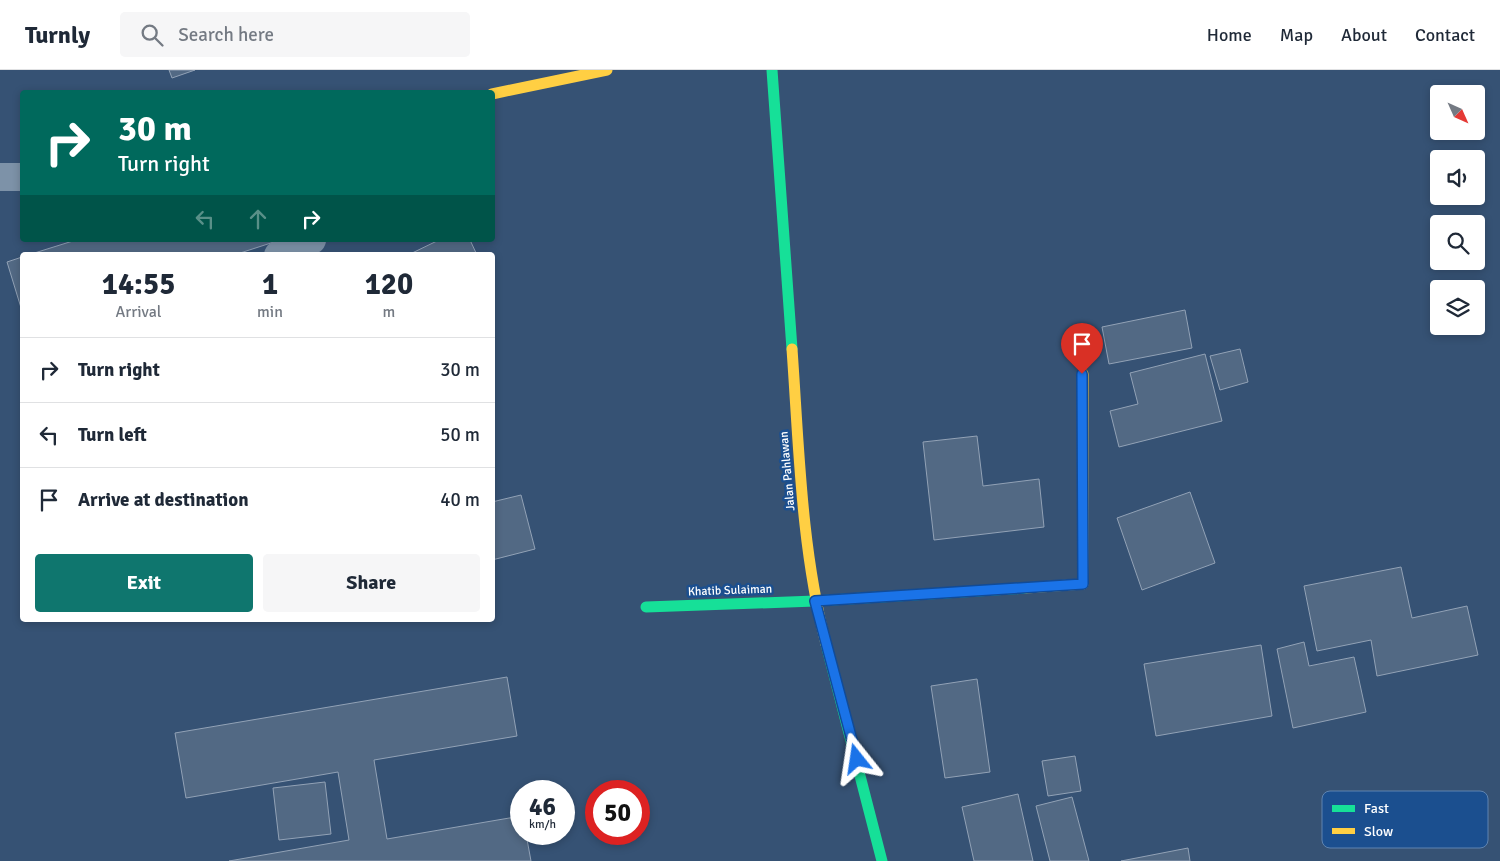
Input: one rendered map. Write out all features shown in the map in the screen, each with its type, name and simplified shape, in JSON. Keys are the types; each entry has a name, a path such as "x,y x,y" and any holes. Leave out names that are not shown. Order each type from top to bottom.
{"main road":[{"path":"495,93 607,70"},
{"name":"Jalan Pahlawan","path":"772,70 802,487 815,601 882,861"},
{"name":"Khatib Sulaiman","path":"646,607 815,601 1083,584 1082,374"}],"street":[{"path":"0,177 20,177"},
{"path":"285,252 307,242"}],"building":[{"path":"169,70 195,70 172,78"},
{"path":"70,242 274,242 243,252 38,252"},
{"path":"435,242 471,242 476,252 414,252"},
{"path":"20,258 20,304 7,262"},
{"path":"1185,310 1192,348 1109,364 1102,327"},
{"path":"1240,349 1248,382 1220,390 1210,356"},
{"path":"1205,354 1222,421 1119,447 1110,411 1138,404 1130,373"},
{"path":"977,436 983,486 1039,479 1044,527 934,540 923,442"},
{"path":"1190,492 1215,563 1142,590 1117,518"},
{"path":"521,495 535,549 495,559 495,501"},
{"path":"1401,567 1412,618 1467,606 1478,655 1377,676 1371,640 1317,651 1304,586"},
{"path":"1304,642 1309,666 1354,657 1366,712 1293,728 1277,649"},
{"path":"1261,645 1272,716 1156,736 1144,664"},
{"path":"507,677 517,736 374,760 387,839 510,818 510,845 528,845 531,861 229,861 349,840 338,772 186,798 175,733"},
{"path":"977,679 990,772 945,778 931,686"},
{"path":"1075,756 1081,791 1048,796 1042,761"},
{"path":"325,782 331,834 279,840 273,788"},
{"path":"1018,794 1033,861 974,861 962,807"},
{"path":"1072,797 1089,861 1050,861 1036,806"},
{"path":"1188,848 1190,861 1121,861"}],"traffic: fast":[{"path":"772,70 792,349"},
{"path":"646,607 815,601 1026,588"},
{"path":"826,644 882,861"}],"traffic: slow":[{"path":"495,93 607,70"},
{"path":"792,349 806,534 811,571 826,644"},
{"path":"1026,588 1083,584 1083,374"}],"route":[{"path":"857,759 815,601 1083,584 1082,374"}]}
